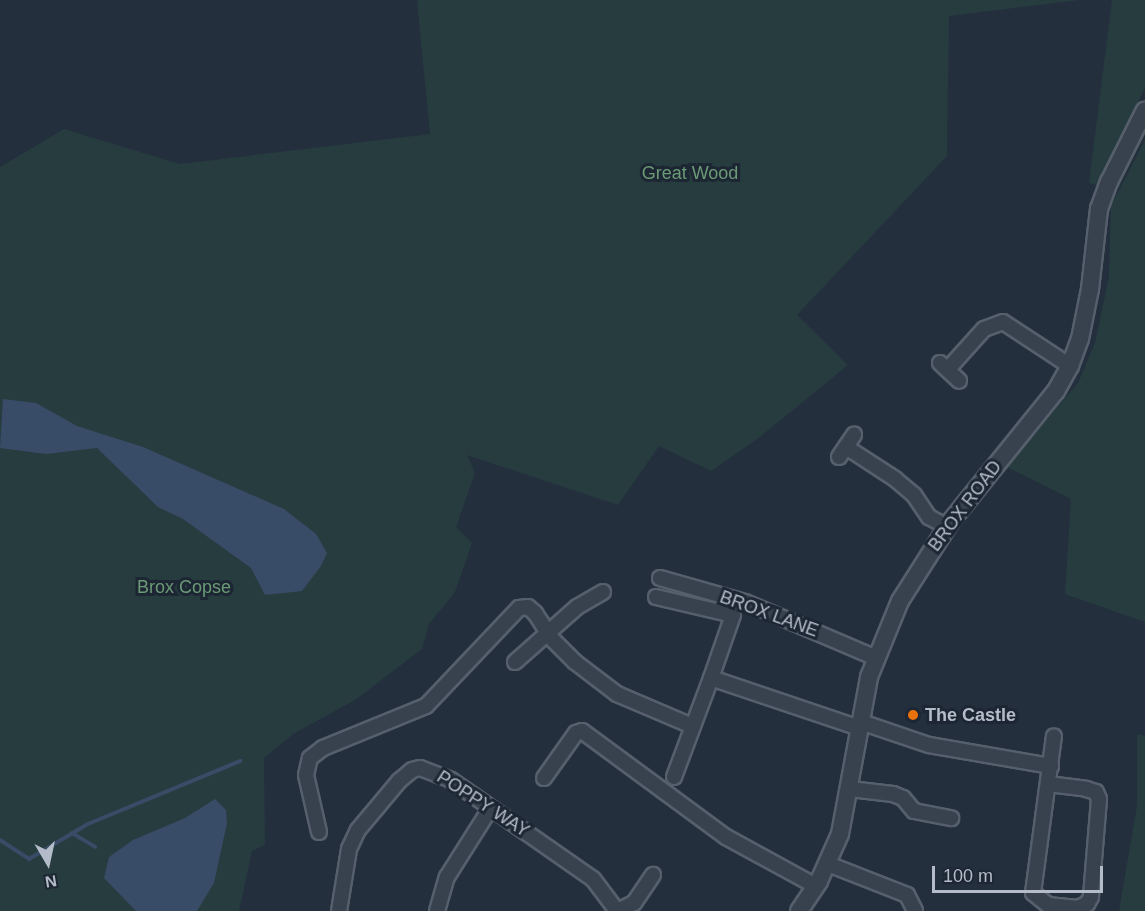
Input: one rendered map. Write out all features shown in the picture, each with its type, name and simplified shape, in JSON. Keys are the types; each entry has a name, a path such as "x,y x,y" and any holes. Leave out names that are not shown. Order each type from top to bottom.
{"street":[{"name":"BROX ROAD","path":"799,911 828,864 840,834 876,658 900,601 947,528 1056,391 1070,366 1088,300 1100,209 1108,182 1145,110"},
{"path":"959,381 944,366 984,329 1003,322 1070,366"},
{"path":"846,446 895,479 914,495 929,517 947,528"},
{"name":"BROX LANE","path":"660,578 745,602 876,658"},
{"path":"515,662 578,607 603,592"},
{"path":"657,597 733,615 674,777"},
{"path":"319,832 306,775 307,763 315,753 426,705 519,608 528,607 536,613 548,633 575,662 617,694 692,726"},
{"path":"711,678 929,745 1051,766"},
{"path":"544,778 576,733 582,731 726,837 816,886"},
{"path":"1048,784 1086,789 1096,792 1099,798 1091,897 1087,904 1077,908 1048,905 1033,893 1054,736"},
{"name":"POPPY WAY","path":"339,911 350,849 358,830 412,770 439,774 593,879 617,911 634,903 653,875"},
{"path":"850,789 893,794 903,798 914,811 951,818"},
{"path":"437,911 447,877 490,809"},
{"path":"828,864 907,895 915,911"}],"green space":[{"path":"417,0 1080,0 949,16 947,156 797,315 848,365 760,437 711,471 659,446 618,505 467,455 475,473 456,527 472,543 455,592 429,624 422,649 355,700 293,734 264,758 265,845 252,851 239,911 0,911 0,167 64,129 180,164 430,134"},
{"path":"1112,0 1145,0 1145,88 1098,185 1089,183"},
{"path":"1145,140 1145,622 1065,594 1071,499 1007,467 1078,383 1095,343 1109,276 1111,206"},
{"path":"1137,734 1145,736 1145,911 1119,911 1137,806"}],"water":[{"path":"3,399 36,403 77,426 143,447 284,509 316,534 327,553 321,566 302,591 265,595 251,568 183,519 158,507 97,448 46,454 0,448"},
{"path":"215,799 226,810 227,823 214,883 197,911 136,911 104,878 109,857 133,840 185,818"}],"waterway":[{"path":"0,840 29,859 88,824 240,761"},
{"path":"72,833 95,847"}],"place":[{"name":"The Castle","path":"913,715"}],"park label":[{"name":"Great Wood","path":"690,173"},
{"name":"Brox Copse","path":"184,587"}]}
